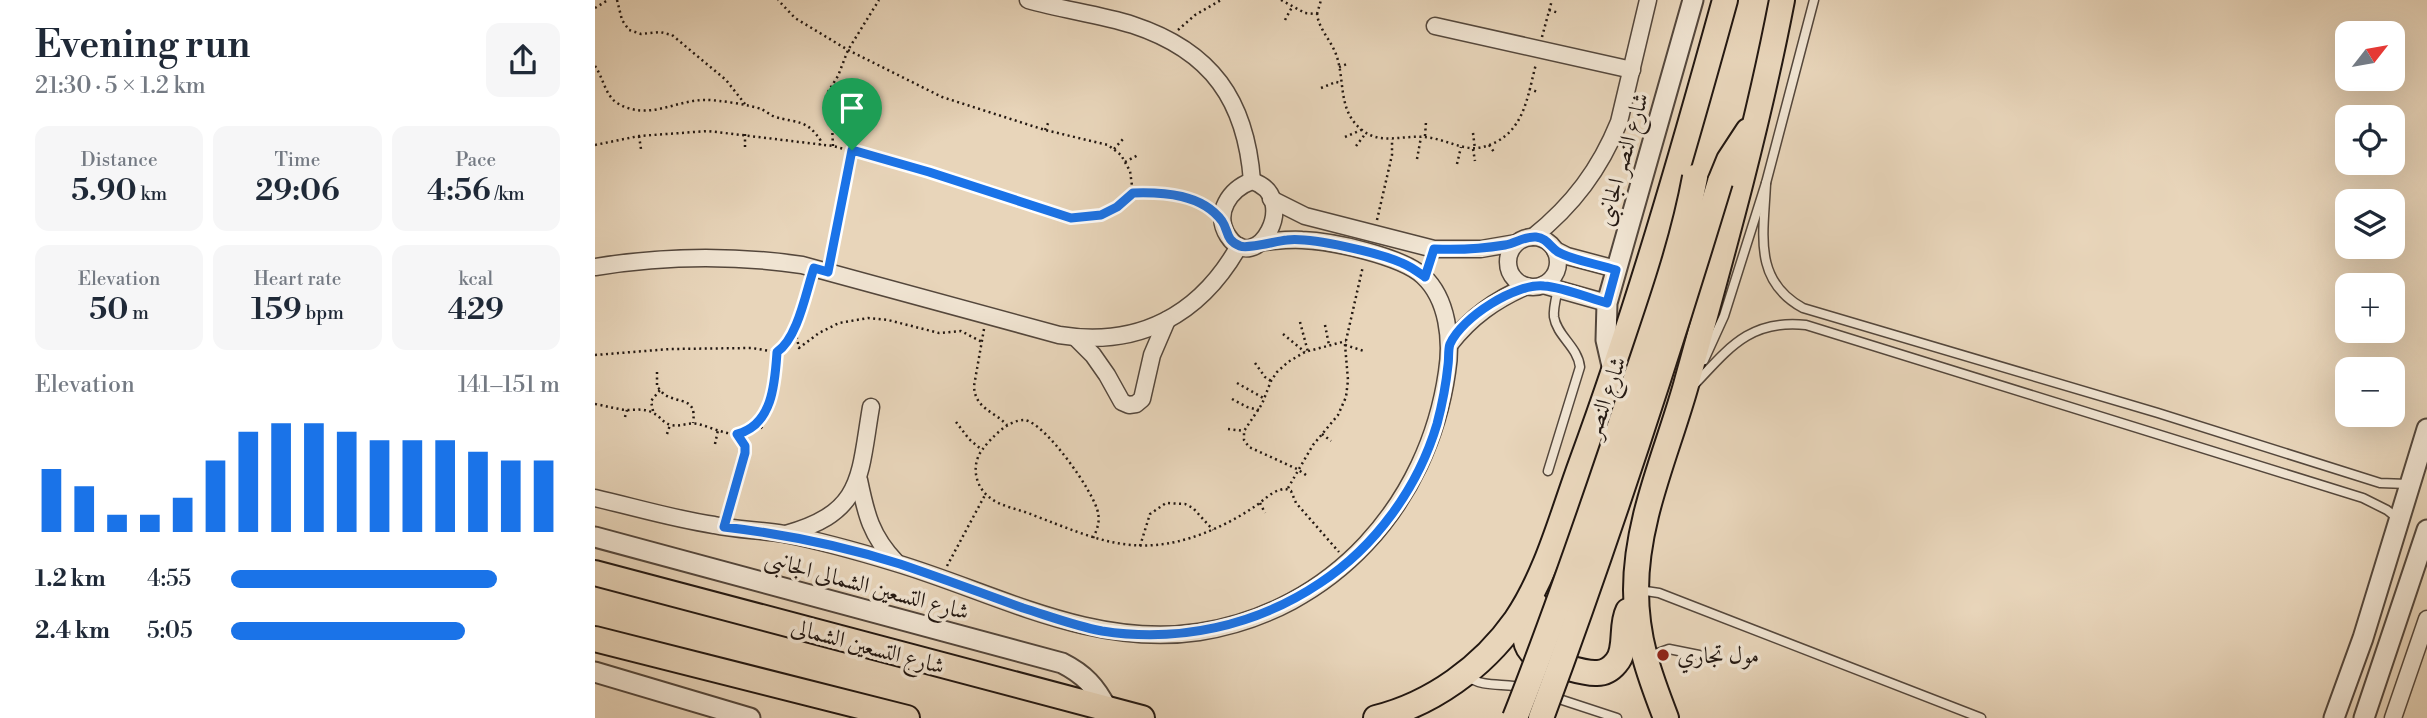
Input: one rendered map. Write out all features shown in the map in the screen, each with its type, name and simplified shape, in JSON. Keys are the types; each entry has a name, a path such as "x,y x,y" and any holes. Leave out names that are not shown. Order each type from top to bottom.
{"main road":[{"name":"شارع النصر","path":"1376,718 1422,701 1465,674 1488,653 1515,621 1537,584 1614,374 1699,96 1725,0"},
{"path":"1666,718 1639,640 1636,596 1640,539 1684,393 1758,121 1782,0"},
{"path":"1515,718 1577,552 1686,217 1695,177 1699,96"},
{"path":"1541,718 1616,512 1720,182 1735,149 1758,121"},
{"path":"1544,564 1545,582 1525,635 1528,648 1542,659 1589,673 1610,669 1622,653 1625,617 1636,596"},
{"name":"شارع التسعين الشمالى","path":"595,573 1142,718"},
{"path":"595,639 907,718"}],"street":[{"path":"1028,0 1131,24 1190,52 1220,82 1238,111 1245,134 1252,181"},
{"path":"1533,237 1579,194 1602,160 1619,122 1649,0"},
{"name":"شارع النصر الجانبى","path":"1614,374 1606,340 1607,303 1693,0"},
{"path":"1435,26 1632,69"},
{"path":"595,498 724,527 786,534 897,563 1068,623 1111,632 1167,635 1221,627 1263,614 1303,594 1348,562 1392,513 1411,485 1437,424 1450,344 1441,305 1425,277 1406,264 1305,240 1263,242 1247,247 1239,246 1231,240 1225,232 1223,222 1229,196 1252,181 1265,187 1272,199 1271,231 1263,242"},
{"path":"1272,199 1305,216 1434,249 1481,249 1516,243 1524,238 1542,238 1555,250 1567,256 1616,270"},
{"path":"1516,243 1510,252 1508,263 1510,273 1517,282 1607,303"},
{"path":"595,267 666,260 760,258 821,270 1076,338 1123,336 1167,320 1209,289 1239,246"},
{"path":"1425,277 1434,249"},
{"path":"1450,344 1463,328 1492,304 1543,287 1557,271 1555,250"},
{"path":"1076,338 1093,355 1122,402 1136,404 1142,399 1152,355 1167,320"},
{"path":"786,534 829,518 847,501 859,480 871,407"},
{"path":"2334,718 2363,638 2427,429"},
{"path":"859,480 872,531 897,563"},
{"path":"2364,718 2427,530"},
{"name":"شارع التسعين الشمالى الجانبى","path":"595,537 1062,663 1078,671 1091,683 1107,709"},
{"path":"2393,718 2422,652 2427,620"},
{"path":"595,672 750,718"}],"lane":[{"path":"1684,393 1706,356 1724,316 1766,183 1814,0"},
{"path":"1766,183 1763,253 1768,271 1785,296 1803,308 2158,413 2374,481 2396,485 2410,484"},
{"path":"1543,287 1554,311 1555,321 1577,354 1580,367 1548,471"},
{"path":"1684,393 1735,342 1747,334 1776,324 1806,325 2363,498 2387,510 2399,520"},
{"path":"1636,596 1659,593 1981,718"},
{"path":"1644,659 1669,649 1699,655"},
{"path":"1465,674 1479,683 1516,685 1617,718"}],"path":[{"path":"595,8 608,0"},
{"path":"617,0 622,20 629,30 641,34 660,32 672,35 726,80 747,106"},
{"path":"778,0 795,18 848,50 942,97 1114,149 1125,162 1132,178 1133,193"},
{"path":"833,146 826,95 838,76 848,50 879,0"},
{"path":"1207,0 1210,6"},
{"path":"1168,40 1195,15 1221,0"},
{"path":"1281,0 1305,13 1317,13"},
{"path":"1321,0 1317,13 1319,24 1333,47 1347,111 1361,130 1374,137 1392,139 1423,136 1474,149 1506,136 1519,123 1552,0"},
{"path":"1285,20 1292,7"},
{"path":"1549,10 1559,13"},
{"path":"1339,67 1347,64"},
{"path":"595,66 612,98 631,108 661,110 709,100 758,108 777,117 801,122 817,135 821,141 820,145"},
{"path":"1321,88 1336,82 1341,83"},
{"path":"1529,89 1538,92"},
{"path":"1045,130 1049,121"},
{"path":"1417,159 1426,122"},
{"path":"1519,123 1524,126"},
{"path":"1345,137 1361,130"},
{"path":"595,145 639,136 708,131 745,134 852,150 1071,218 1101,215 1117,207 1133,193 1165,193 1187,198 1223,222"},
{"path":"1356,146 1366,133"},
{"path":"1473,133 1475,161"},
{"path":"745,134 745,149"},
{"path":"639,136 641,149"},
{"path":"1114,149 1122,139"},
{"path":"1374,234 1392,155 1392,139"},
{"path":"1489,145 1494,152"},
{"path":"1457,164 1461,147"},
{"path":"595,355 670,349 751,348 777,352 783,348 795,329 821,270 852,150"},
{"path":"1125,162 1138,155"},
{"path":"1287,489 1297,469 1338,415 1346,397 1348,380 1345,343 1366,253"},
{"path":"986,315 974,395 983,408 1007,425"},
{"path":"795,329 799,348 819,333 839,323 869,318 939,332 961,331 982,342"},
{"path":"1300,322 1307,352"},
{"path":"1325,325 1329,345"},
{"path":"1283,334 1307,352"},
{"path":"1306,475 1249,447 1244,440 1244,431 1265,399 1271,381 1288,362 1329,345 1345,343 1364,351"},
{"path":"595,404 627,410 641,409 654,413 670,425 693,424 737,434 751,429 757,423 772,396 777,352"},
{"path":"1255,363 1271,381"},
{"path":"657,372 655,381 660,390 665,395 688,403 694,411 693,424"},
{"path":"1237,383 1265,399"},
{"path":"654,413 651,401 660,390"},
{"path":"1232,399 1259,410"},
{"path":"625,417 627,410"},
{"path":"1093,538 1099,516 1096,503 1064,456 1036,424 1022,420 1007,425 982,450 975,468 980,487 997,502 1093,538 1140,546 1178,542 1213,530 1277,491 1287,489 1348,562"},
{"path":"956,422 982,450"},
{"path":"757,423 764,430"},
{"path":"667,434 670,425"},
{"path":"1228,429 1244,431"},
{"path":"715,444 718,430"},
{"path":"724,527 745,453 745,446 737,434"},
{"path":"1322,434 1331,441"},
{"path":"941,579 985,494"},
{"path":"1140,546 1150,514 1166,503 1185,503 1213,530"},
{"path":"1260,503 1265,513"}],"place":[{"name":"مول تجاري","path":"1663,655"}],"route":[{"path":"852,150 929,172 1062,217 1080,219 1101,215 1117,207 1133,193 1176,195 1207,209 1223,222 1225,232 1239,246 1256,246 1263,242 1289,239 1325,243 1393,259 1425,277 1434,249 1481,249 1533,237 1542,238 1555,250 1567,256 1616,270 1607,303 1543,285 1527,286 1492,304 1463,328 1450,344 1437,424 1411,485 1371,539 1348,562 1322,582 1263,614 1232,624 1167,635 1100,631 1068,623 897,563 786,534 724,527 745,453 745,446 737,434 751,429 768,406 775,387 777,352 783,348 795,329 814,268 828,272 852,150"}]}
